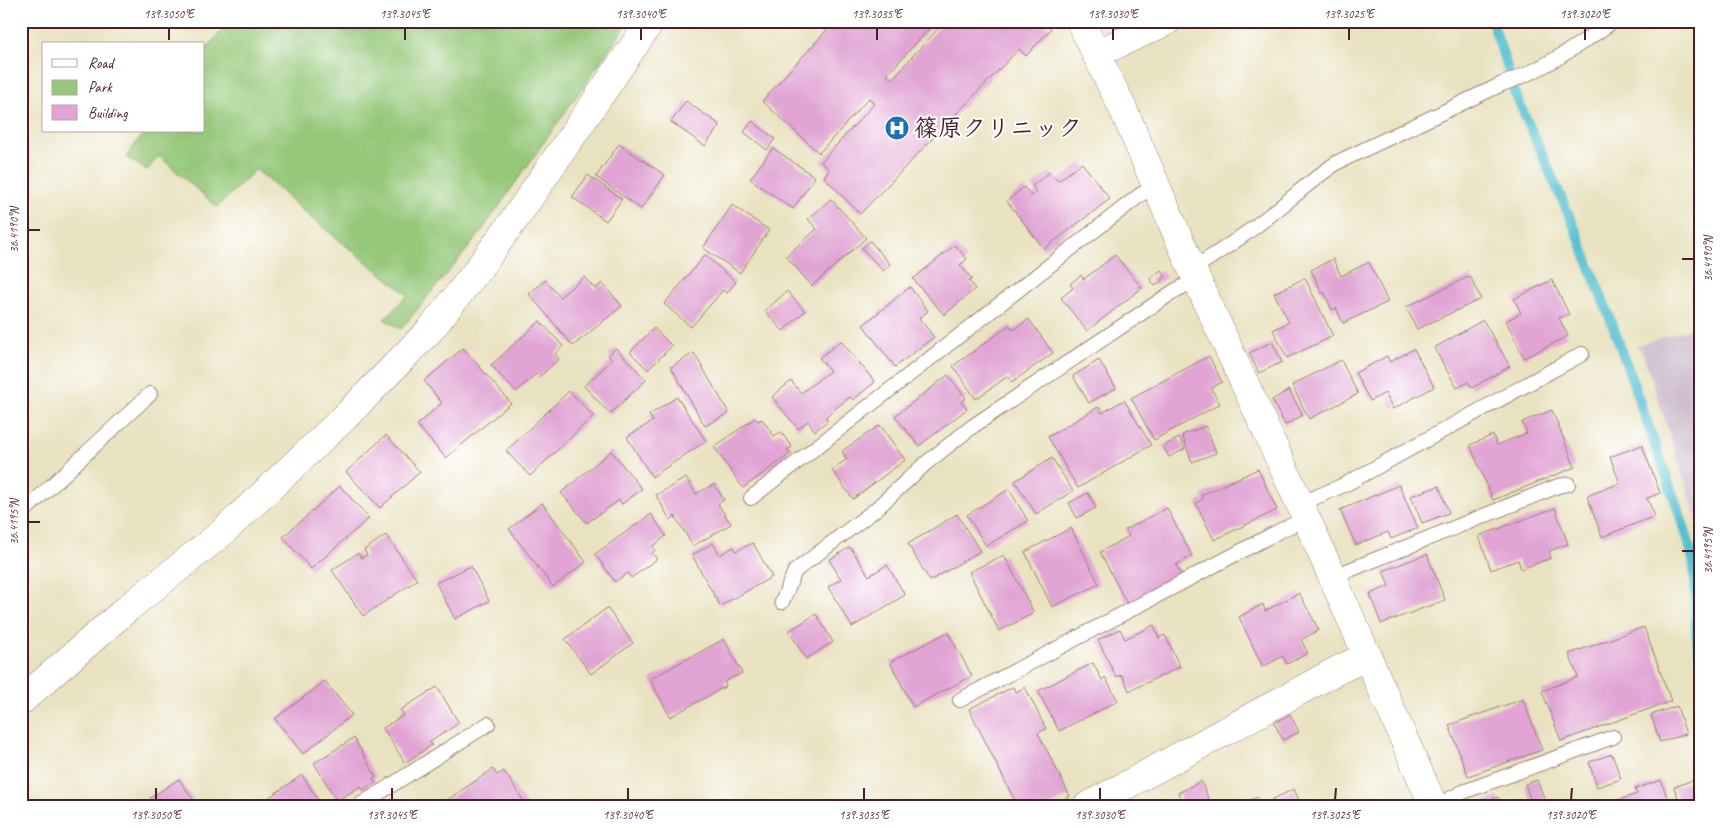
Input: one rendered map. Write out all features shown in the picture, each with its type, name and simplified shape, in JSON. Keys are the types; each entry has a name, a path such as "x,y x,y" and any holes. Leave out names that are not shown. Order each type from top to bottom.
{"street":[{"path":"21,701 128,608 224,532 345,417 430,330 514,220 651,21"},
{"path":"1080,21 1124,111 1194,274 1368,656 1434,807"},
{"path":"1096,54 1167,21"},
{"path":"1086,807 1338,670 1368,656"}],"lane":[{"path":"782,602 795,572 876,509 925,464 973,426 1176,290 1317,176 1338,162 1556,60 1608,25"},
{"path":"752,498 1140,195 1156,186"},
{"path":"960,700 1283,529 1303,512 1346,484 1582,354"},
{"path":"21,514 150,394"},
{"path":"1332,577 1558,486 1568,484"},
{"path":"358,807 488,724"},
{"path":"1434,807 1463,792 1612,738"}],"shaded area":[{"path":"1701,325 1701,530 1642,351 1636,346"}],"green space":[{"path":"230,21 629,21 478,236 401,329 384,319 408,295 309,216 256,169 217,207 159,156 147,170 126,157 144,132 205,132 205,51"}],"building":[{"name":"篠原クリニック","path":"835,21 936,21 887,75 892,79 945,21 1042,21 1051,29 1026,56 1019,49 860,214 824,177 829,169 821,162 874,104 869,98 819,153 762,101"},
{"path":"686,101 720,125 705,146 671,122"},
{"path":"752,121 775,139 767,150 744,132"},
{"path":"619,144 665,175 641,209 596,177"},
{"path":"773,148 815,177 793,209 750,179"},
{"path":"1082,163 1110,199 1044,249 1007,201 1024,187 1031,196 1037,192 1032,186 1050,172 1058,181"},
{"path":"588,175 622,199 606,221 572,197"},
{"path":"831,199 866,238 812,286 786,256 817,229 808,219"},
{"path":"732,205 769,230 740,273 703,248"},
{"path":"870,241 890,264 883,271 862,248"},
{"path":"955,245 967,259 960,265 972,279 969,281 975,289 944,315 913,279"},
{"path":"705,255 736,282 727,293 723,290 691,327 664,304"},
{"path":"1115,255 1142,288 1087,331 1061,298 1073,288 1070,284 1081,275 1084,279"},
{"path":"1333,259 1341,276 1369,262 1388,302 1343,323 1336,308 1332,310 1311,270"},
{"path":"1161,270 1166,277 1155,286 1150,279"},
{"path":"1470,276 1481,299 1417,329 1406,307"},
{"path":"584,277 595,289 602,283 622,306 573,346 529,294 545,280 560,297"},
{"path":"1305,278 1333,336 1287,358 1273,330 1289,322 1274,293"},
{"path":"1552,280 1569,314 1559,318 1568,336 1524,358 1506,321 1521,313 1514,299"},
{"path":"910,287 928,311 919,318 934,337 895,367 863,325"},
{"path":"787,291 805,311 783,331 765,311"},
{"path":"1029,319 1053,353 1012,382 1008,376 976,399 953,366 1010,325 1013,330"},
{"path":"1483,320 1510,366 1472,388 1468,382 1457,388 1434,348"},
{"path":"540,321 563,346 555,354 559,359 539,377 536,374 516,392 491,365"},
{"path":"654,328 672,346 648,370 630,352"},
{"path":"841,341 875,382 853,400 850,397 826,416 827,421 815,431 808,421 798,429 772,397 791,381 801,393 830,371 819,358"},
{"path":"1272,342 1282,362 1259,373 1249,353"},
{"path":"463,348 511,403 446,458 417,425 442,403 424,381"},
{"path":"616,348 646,380 610,414 584,386 612,360 608,355"},
{"path":"1414,349 1434,387 1393,409 1385,393 1370,401 1355,373 1387,356 1390,362"},
{"path":"694,353 729,413 705,426 671,367"},
{"path":"1209,356 1222,382 1211,388 1220,404 1154,440 1131,398"},
{"path":"1099,360 1116,388 1089,403 1073,376"},
{"path":"1341,360 1358,394 1309,419 1292,385"},
{"path":"948,375 966,398 961,402 967,409 919,446 895,416"},
{"path":"1289,390 1303,415 1285,425 1272,400"},
{"path":"569,391 593,416 530,476 506,451"},
{"path":"677,397 706,441 652,477 627,437 653,421 649,415"},
{"path":"1124,400 1151,445 1078,488 1048,437 1098,407 1102,413"},
{"path":"1552,410 1575,467 1493,500 1470,445 1493,435 1497,445 1527,433 1522,422"},
{"path":"755,418 758,421 762,419 774,436 781,432 792,447 787,450 790,454 743,488 714,447"},
{"path":"880,425 905,460 853,499 832,470 847,459 842,451"},
{"path":"1206,426 1216,453 1192,462 1182,435"},
{"path":"386,435 420,472 380,508 346,472"},
{"path":"1179,438 1185,449 1169,457 1163,446"},
{"path":"1642,445 1660,493 1647,498 1655,516 1602,537 1587,496 1620,483 1610,457"},
{"path":"611,451 642,489 622,504 619,500 587,523 561,493"},
{"path":"1052,458 1073,491 1036,514 1015,481"},
{"path":"1258,469 1277,510 1214,540 1196,503 1203,499 1201,495"},
{"path":"686,478 696,494 714,484 724,500 718,504 731,524 693,546 675,516 670,520 656,495"},
{"path":"1399,485 1418,528 1391,539 1388,532 1356,545 1340,510"},
{"path":"340,486 369,518 311,569 283,537"},
{"path":"1439,486 1449,513 1422,523 1411,496"},
{"path":"1009,489 1028,521 986,546 967,515"},
{"path":"1088,493 1096,508 1077,518 1069,503"},
{"path":"542,503 586,562 553,587 509,529"},
{"path":"1167,508 1192,556 1176,565 1182,575 1127,604 1100,552 1129,536 1125,530"},
{"path":"1555,508 1568,544 1549,551 1551,558 1521,569 1518,560 1491,570 1479,536"},
{"path":"651,514 666,536 653,546 655,550 652,553 657,559 631,578 628,573 615,582 595,554"},
{"path":"957,514 980,551 930,581 908,544"},
{"path":"1071,528 1099,584 1052,607 1025,552"},
{"path":"386,535 417,580 363,616 332,570 358,553 361,558 367,555 364,550"},
{"path":"713,543 720,555 734,547 736,551 753,543 772,577 720,606 692,555"},
{"path":"850,547 869,576 887,565 905,595 852,627 828,587 841,579 829,560"},
{"path":"1427,554 1445,600 1381,624 1370,594 1389,586 1383,571"},
{"path":"1004,555 1034,613 999,631 969,572"},
{"path":"471,566 489,601 455,619 436,583"},
{"path":"1299,593 1319,630 1301,640 1308,653 1287,664 1283,656 1263,667 1239,617 1263,604 1265,611"},
{"path":"607,608 633,643 591,674 565,639"},
{"path":"816,614 833,642 806,659 789,631"},
{"path":"1154,625 1159,638 1165,635 1180,667 1129,691 1122,675 1116,677 1098,640 1120,629 1125,639"},
{"path":"1644,627 1671,701 1561,741 1542,691 1578,677 1569,654"},
{"path":"948,632 972,676 913,707 890,662"},
{"path":"724,639 742,673 724,682 726,686 670,717 650,679"},
{"path":"1093,663 1102,680 1105,677 1118,701 1059,731 1038,691"},
{"path":"325,681 352,715 303,754 275,719"},
{"path":"437,687 459,723 430,742 432,745 405,763 383,728 404,715 400,710"},
{"path":"1013,687 1016,692 1025,687 1046,729 1038,733 1070,796 1048,807 1018,807 969,709"},
{"path":"1523,699 1542,750 1468,776 1449,725"},
{"path":"1677,706 1686,734 1660,742 1651,715"},
{"path":"1290,714 1299,732 1283,740 1274,723"},
{"path":"354,738 376,777 373,778 376,782 363,790 361,786 337,801 314,763"},
{"path":"1612,754 1621,779 1597,787 1589,762"},
{"path":"493,769 497,775 504,771 527,806 437,807"},
{"path":"302,775 323,807 255,807"},
{"path":"1701,777 1701,807 1672,807 1671,803 1679,800 1674,787"},
{"path":"179,779 198,807 151,807 155,804 150,798"},
{"path":"1537,780 1547,805 1542,807 1533,807 1525,784"},
{"path":"1661,780 1670,807 1605,807 1604,805 1637,794 1635,789"},
{"path":"1201,781 1212,807 1184,807 1178,793"},
{"path":"1294,789 1302,807 1235,807 1257,797 1261,805"},
{"path":"1498,797 1502,807 1486,807 1484,802"}],"waterway":[{"path":"1492,21 1508,70"},
{"path":"1514,91 1576,231 1614,329 1683,524 1694,566 1696,630 1701,659"}],"place":[{"name":"篠原クリニック","path":"897,128"}]}
